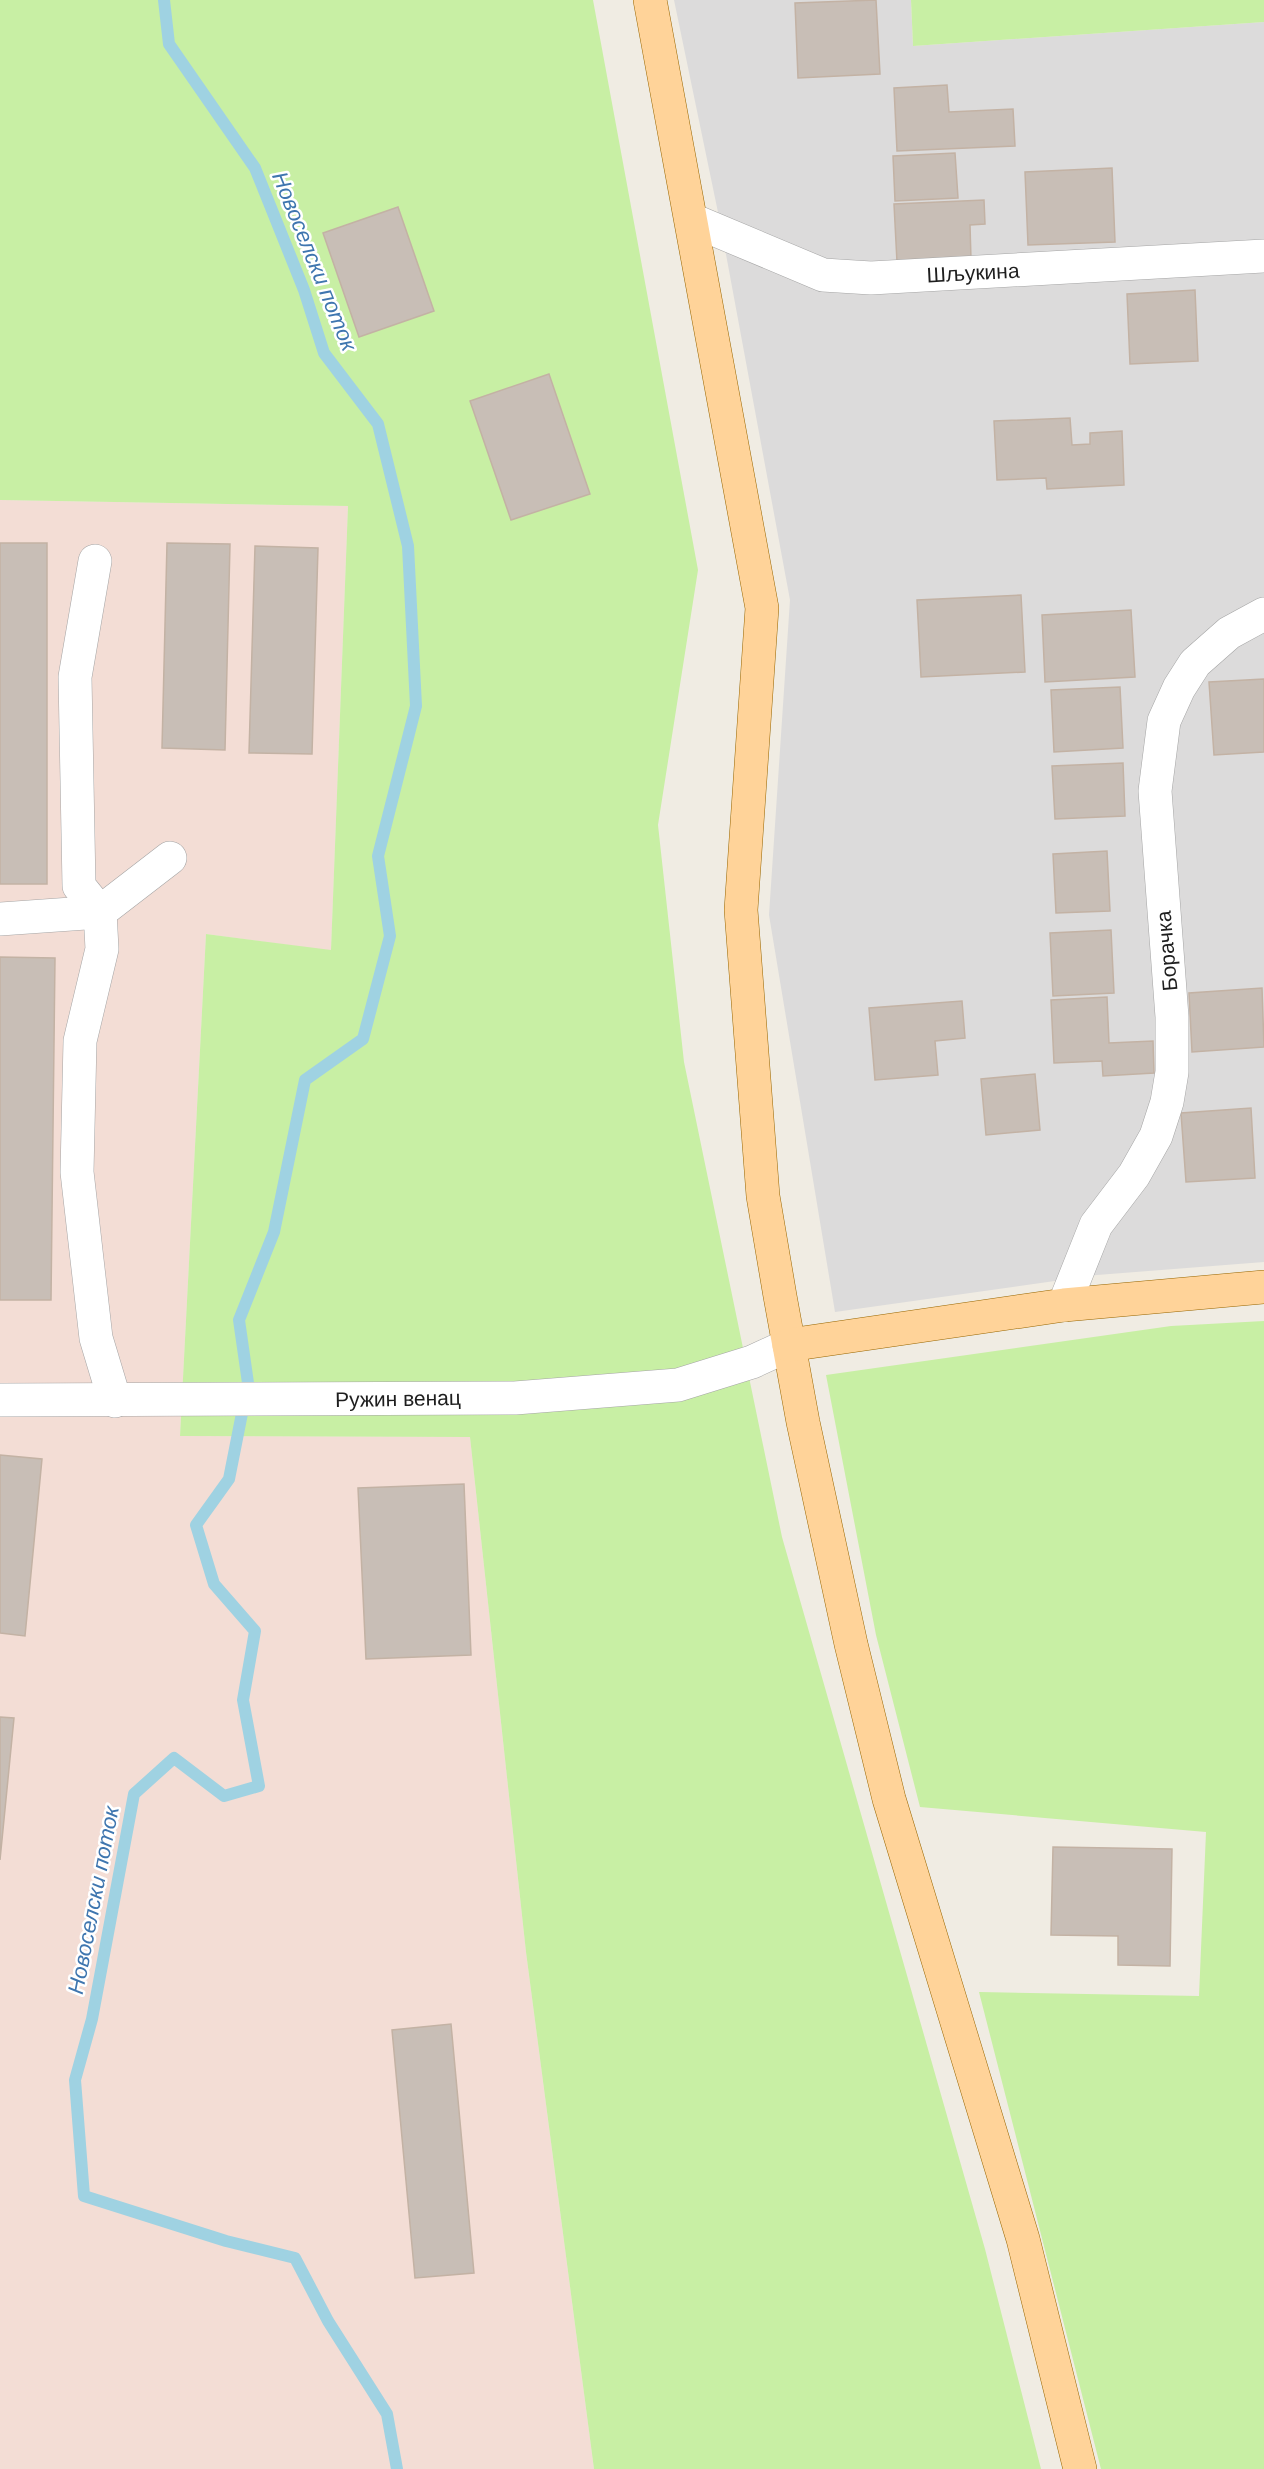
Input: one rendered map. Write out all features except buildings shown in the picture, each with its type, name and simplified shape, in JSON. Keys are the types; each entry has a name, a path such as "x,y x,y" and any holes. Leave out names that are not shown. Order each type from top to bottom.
{"main road":[{"path":"650,0 762,608 741,910 764,1196 802,1422 843,1609 889,1799 1023,2239 1080,2469"},
{"path":"789,1345 1064,1305 1264,1287"}],"street":[{"name":"Шљукина","path":"692,220 823,275 862,278 1264,256"},
{"path":"95,561 75,677 79,886 100,912 102,949 80,1041 77,1172 96,1338 115,1401"},
{"name":"Борачка","path":"1064,1305 1096,1225 1134,1175 1156,1136 1167,1102 1170,1082 1172,1017 1155,791 1164,721 1179,688 1195,663 1229,633 1264,614"},
{"path":"0,919 100,912 170,858"},
{"name":"Ружин венац","path":"0,1401 515,1398 678,1385 752,1362 789,1345"}],"shaded area":[{"path":"674,0 911,0 913,46 1264,22 1264,1262 1097,1275 835,1312 769,915 790,600 720,222"},
{"path":"0,500 348,506 331,951 206,934 180,1436 470,1437 526,1952 594,2469 0,2469"}],"green space":[{"path":"0,0 593,0 698,570 658,825 684,1062 782,1537 985,2249 1041,2469 594,2469 526,1952 470,1437 180,1436 206,934 331,950 348,506 0,500"},
{"path":"911,0 1264,0 1264,22 913,46"},
{"path":"1264,1321 1264,2469 1101,2469 979,1992 1199,1996 1206,1832 920,1807 876,1635 826,1375 1171,1326"}],"waterway":[{"name":"Новоселски поток","path":"164,0 169,44 255,168 304,290 324,353 378,424 408,546 416,706 378,856 390,936 363,1039 305,1080 274,1232 239,1320 248,1383 229,1479 196,1525 214,1584 255,1631 243,1700 259,1786 224,1796 174,1758 134,1794 92,2019 75,2080 84,2196 226,2241 295,2258 328,2321 387,2414 397,2469"}]}
